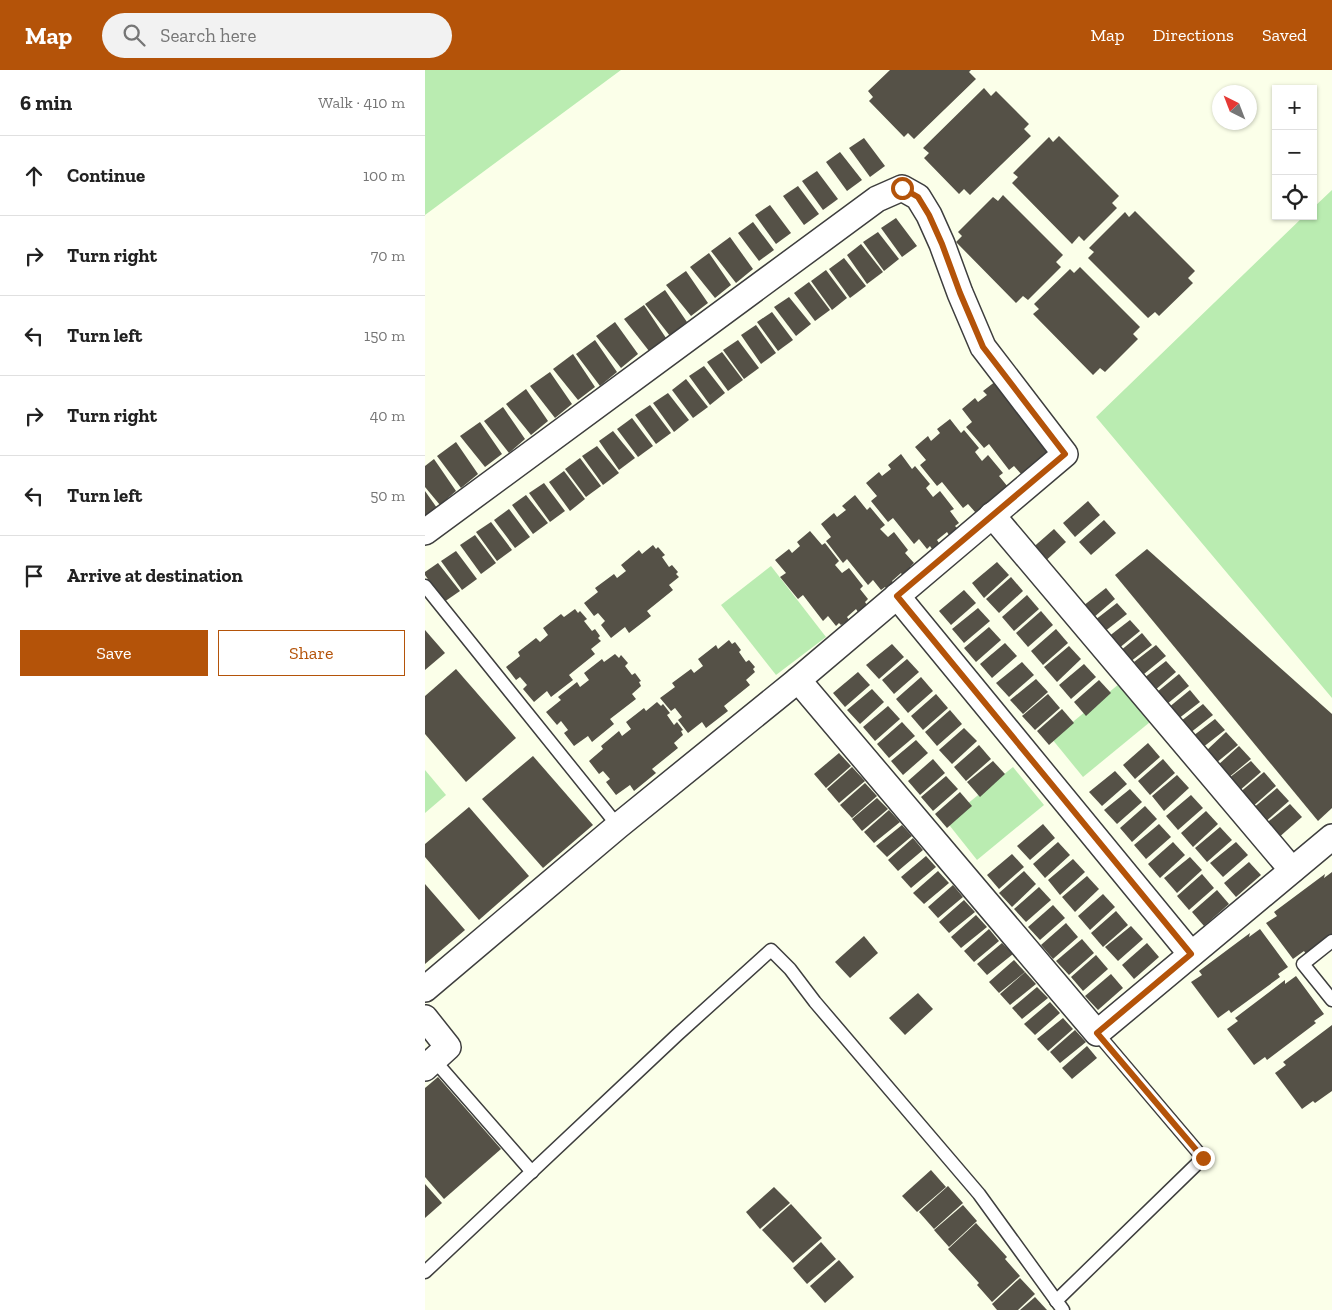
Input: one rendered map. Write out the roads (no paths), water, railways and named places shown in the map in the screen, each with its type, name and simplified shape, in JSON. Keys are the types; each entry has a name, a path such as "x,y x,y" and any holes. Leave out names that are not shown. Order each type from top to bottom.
{"street":[{"path":"425,532 877,199 902,188 918,197 929,215 983,347 1065,454 798,680 619,826 425,990"},
{"path":"992,515 1292,870"},
{"path":"897,596 1191,954"},
{"path":"798,680 1097,1033 1332,838"},
{"path":"425,1018 448,1047 430,1064"}],"lane":[{"path":"425,586 619,826"},
{"path":"1332,941 1303,964 1332,1000"},
{"path":"425,1272 677,1035 771,950 790,968 815,1002 979,1194 1060,1305 1203,1158 1097,1033"},
{"path":"430,1064 532,1172"}]}
